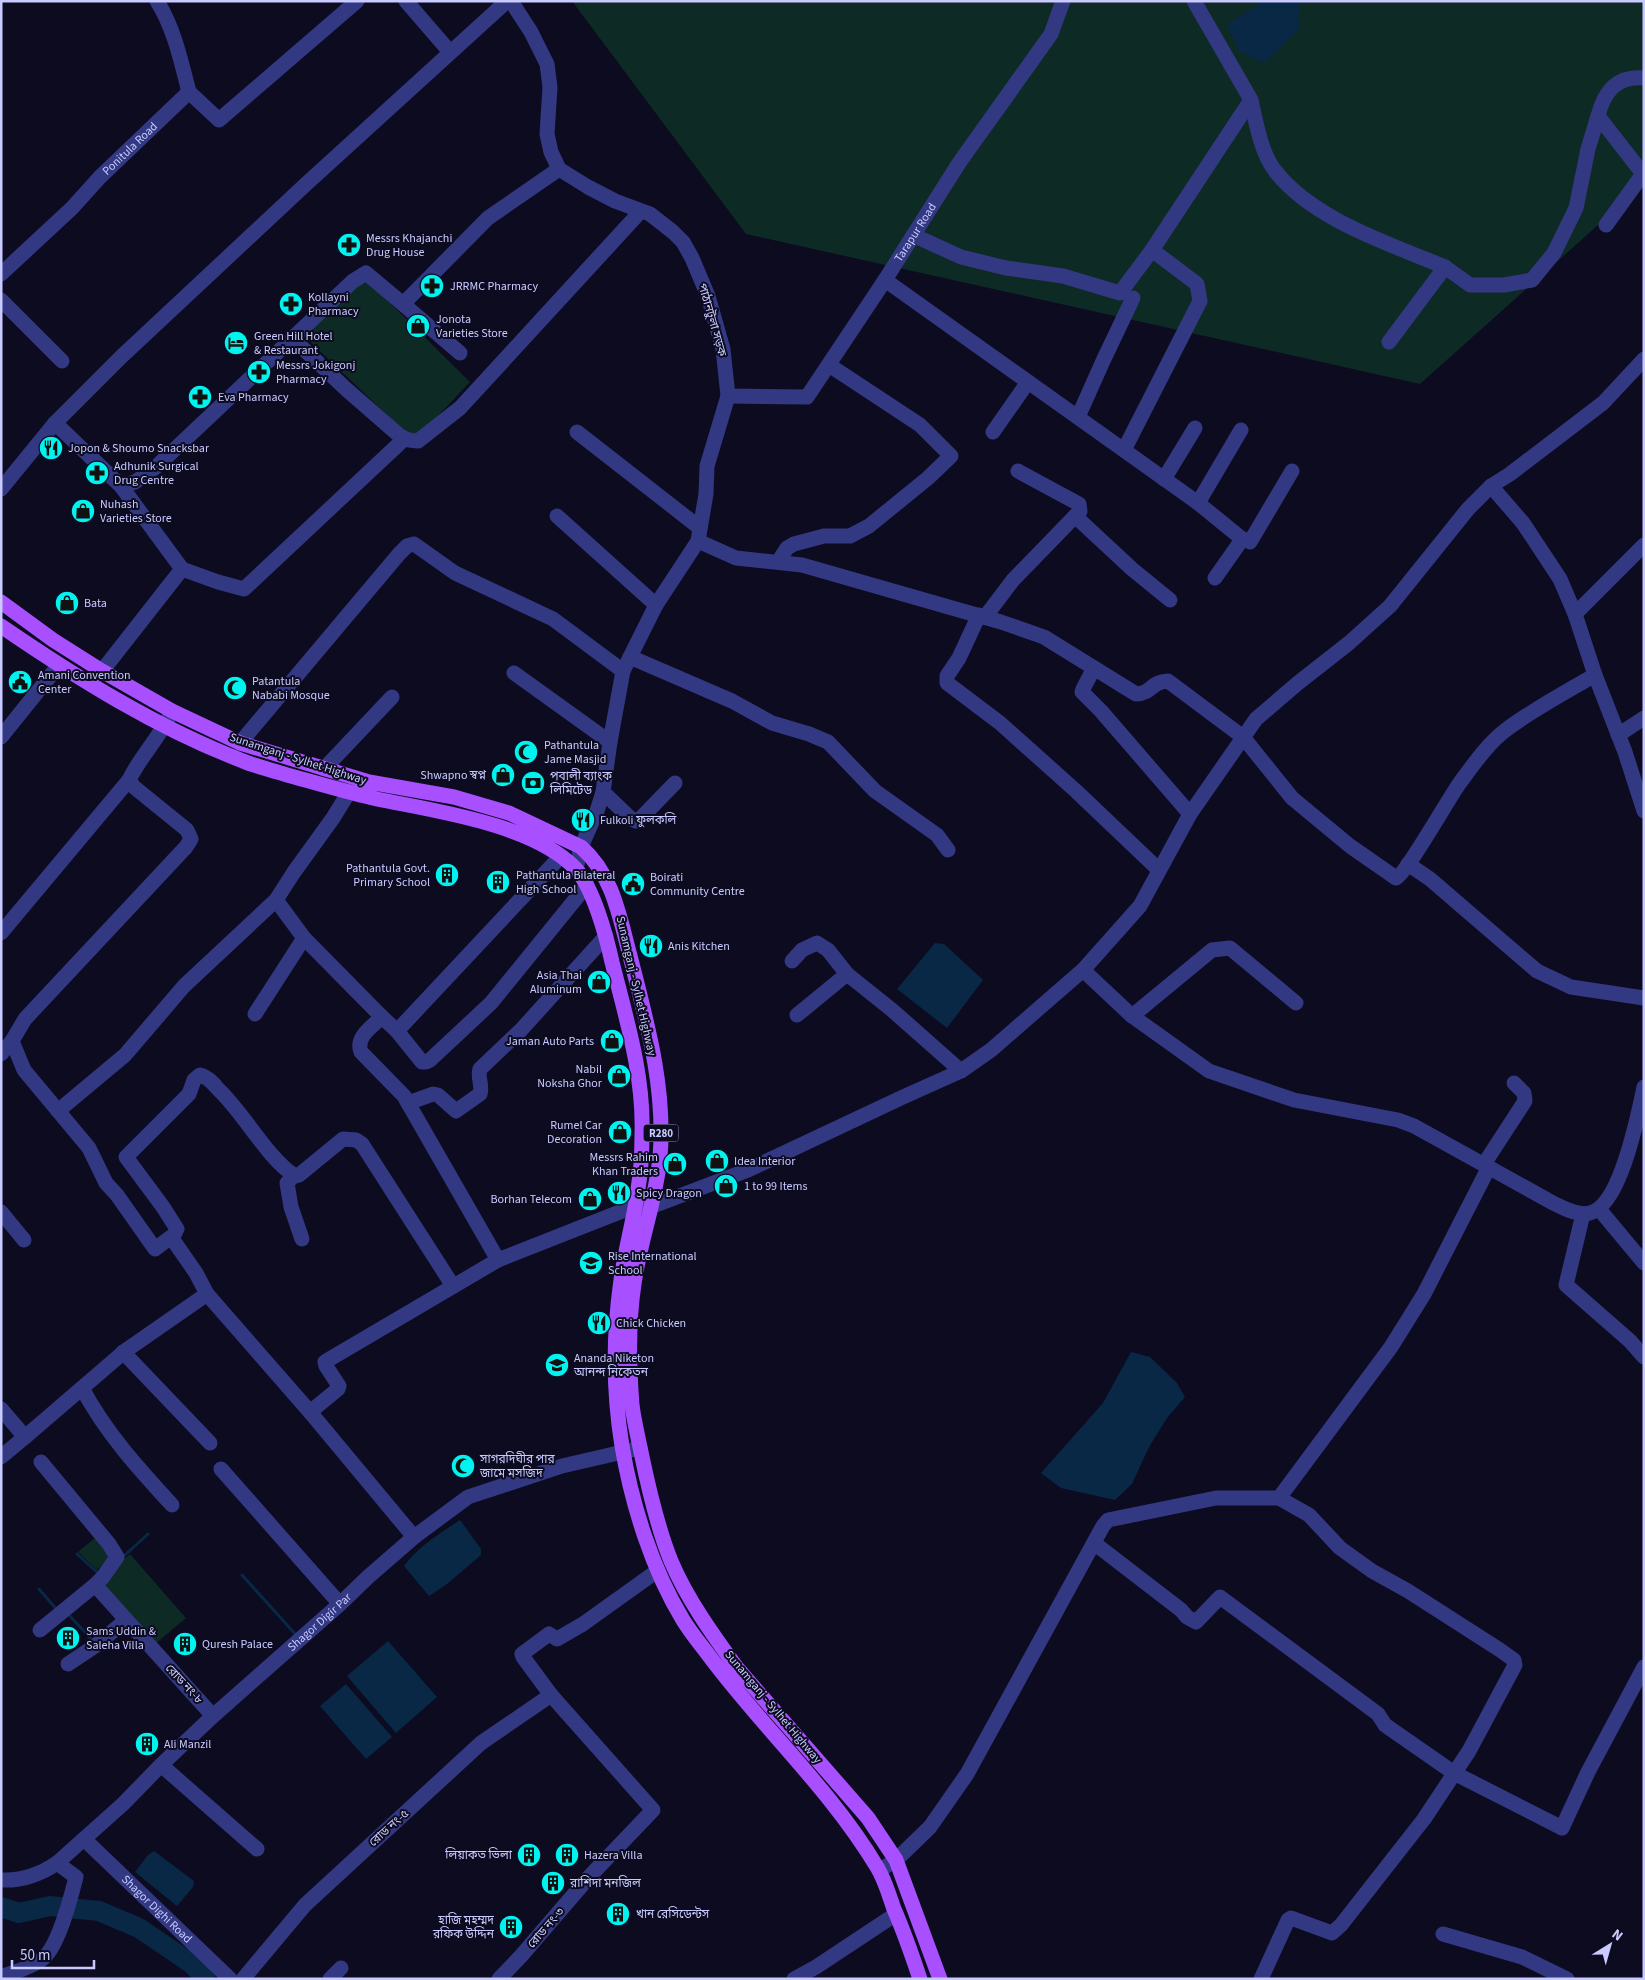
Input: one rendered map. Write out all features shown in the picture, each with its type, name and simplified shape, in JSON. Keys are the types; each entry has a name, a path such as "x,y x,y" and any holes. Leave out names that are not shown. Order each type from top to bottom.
{"main road":[{"name":"Sunamganj - Sylhet Highway","path":"4,610 102,671 172,711 240,743 324,769 388,793 531,838 561,856 576,869 587,885 606,936 634,1048 642,1102 642,1135 638,1188 621,1279 614,1350 616,1402 623,1452 646,1539 657,1571 684,1621 736,1692 798,1762 846,1821 880,1870 906,1936 920,1979"},
{"name":"Sunamganj - Sylhet Highway","path":"1,626 59,665 165,726 244,762 349,792 454,797 509,814 582,847 602,869 616,903 648,1028 662,1108 660,1157 652,1206 634,1282 630,1320 632,1407 648,1484 671,1561 700,1614 737,1668 868,1818 896,1860 940,1979"}],"street":[{"path":"157,1 165,13 180,56 189,92 220,120 357,1"},
{"path":"406,1 450,52"},
{"path":"1,489 55,423 135,344 304,185 507,1"},
{"path":"403,304 488,218 559,169 550,152 547,134 550,87 547,64 531,32 511,1"},
{"name":"Tarapur Road","path":"728,396 807,397 886,280 960,163 1051,34 1064,1"},
{"path":"1194,1 1251,100 1260,138 1275,171 1298,194 1332,216 1357,229 1445,267 1470,285 1504,285 1532,280 1554,253 1572,216 1601,105 1615,85 1626,78 1644,78"},
{"name":"Ponitula Road","path":"1,274 72,208 100,177 189,92"},
{"path":"913,235 961,258 1006,268 1063,276 1120,293 1152,250 1251,100"},
{"path":"1598,116 1643,174 1606,225"},
{"name":"পাঠানটুলা সড়ক","path":"559,169 615,201 650,214 673,232 682,242 692,258 708,296 723,348 728,396 707,466 706,494 699,535 656,605 623,671 603,792 597,812 582,847 576,869"},
{"path":"292,338 400,436 418,441 431,433 460,408 640,211"},
{"path":"1124,450 1200,301 1197,284 1152,250"},
{"path":"1389,342 1445,267"},
{"path":"121,486 136,482 156,467 353,281 366,273 460,353"},
{"path":"886,280 1198,503 1241,538 1250,542 1292,471"},
{"path":"1078,418 1102,361 1133,298"},
{"path":"1,300 62,361"},
{"path":"310,1412 338,1389 339,1386 325,1362 498,1260 635,1206 652,1206 748,1170 903,1096 962,1071 991,1050 1083,970 1140,906 1190,814 1256,719 1349,643 1390,606 1468,509 1491,486 1510,474 1603,403 1644,359"},
{"path":"778,562 787,548 794,544 824,536 850,536 869,526 928,478 951,456 920,426 829,365"},
{"path":"993,432 1028,382"},
{"path":"55,423 121,486 182,569 244,589 401,442"},
{"path":"1164,479 1195,428"},
{"path":"1198,503 1241,430"},
{"path":"578,432 699,535 736,558 802,565 982,616 1044,637 1136,694 1145,693 1158,682 1168,681 1243,737 1292,798 1350,846 1396,878 1399,877 1408,864 1479,757 1506,729 1595,674"},
{"path":"1018,471 1079,504 1080,511 1013,580 982,616 947,676 947,682 1000,724 1076,791 1159,870"},
{"path":"1491,486 1523,523 1560,579 1575,614 1644,811"},
{"path":"557,516 656,605"},
{"path":"1075,516 1132,569 1170,600"},
{"path":"1214,578 1241,542 1241,538"},
{"path":"240,743 399,554 407,546 414,544 455,573 553,619 623,671"},
{"path":"1575,614 1644,545"},
{"path":"102,671 182,569"},
{"path":"630,657 732,701 772,723 828,742 875,790 937,836 948,850"},
{"path":"1,737 59,665"},
{"path":"1094,668 1082,692 1113,724 1190,814"},
{"path":"514,673 610,742"},
{"path":"324,769 392,698"},
{"path":"1,933 129,780 134,769 165,726 172,711"},
{"path":"1618,735 1644,718"},
{"path":"1,1054 12,1041 25,1019 186,847 191,839 187,830 134,788 129,780"},
{"path":"603,792 630,818 636,821 675,783"},
{"path":"58,1111 125,1056 184,986 276,900 334,818 349,792"},
{"path":"397,1031 561,856"},
{"path":"1408,864 1430,879 1537,971 1571,986 1644,998"},
{"path":"276,900 304,938 397,1031 422,1062 426,1062 491,1003 587,885"},
{"path":"408,1103 433,1094 438,1095 456,1111 480,1094 482,1089 478,1074 480,1069 521,1030 606,936"},
{"path":"255,1014 304,938"},
{"path":"792,961 802,950 817,944 828,950 847,974 962,1071"},
{"path":"1132,1016 1212,950 1230,948 1296,1003"},
{"path":"1083,970 1132,1016 1209,1071 1294,1100 1398,1120 1414,1126 1553,1203 1583,1214 1599,1209 1616,1183 1632,1141 1644,1087"},
{"path":"797,1015 847,974"},
{"path":"382,1017 360,1039 358,1045 361,1052 404,1096 498,1260"},
{"path":"12,1041 24,1070 89,1148 106,1183 155,1249 172,1238 177,1229 126,1157 189,1094 194,1080 200,1075 206,1076 230,1100 266,1147 294,1175 300,1175 344,1139 356,1140 362,1144 453,1286"},
{"path":"1279,1498 1391,1347 1424,1294 1487,1165 1525,1100 1524,1093 1514,1083"},
{"path":"294,1175 287,1183 291,1207 302,1240"},
{"path":"1599,1209 1644,1263"},
{"path":"1,1212 24,1240"},
{"path":"1583,1214 1566,1286 1630,1341 1644,1357"},
{"path":"172,1238 207,1294 310,1412 414,1537"},
{"path":"1,1457 123,1352 207,1294"},
{"path":"123,1352 210,1444"},
{"path":"82,1388 96,1414 126,1456 172,1505"},
{"path":"1,1409 25,1437"},
{"name":"Shagor Digir Par","path":"1,1880 33,1876 46,1871 57,1863 122,1804 213,1716 340,1604 368,1576 414,1537 468,1497 562,1466 640,1448"},
{"path":"40,1630 95,1585 117,1557 109,1544 41,1462"},
{"path":"221,1468 340,1604"},
{"path":"880,1870 896,1860 930,1827 967,1774 1094,1542 1108,1520 1216,1498 1279,1498 1309,1515 1340,1548 1372,1571 1415,1595 1514,1660 1515,1665 1469,1751 1424,1819 1341,1925 1332,1933 1291,1918 1263,1978"},
{"path":"1094,1542 1182,1610 1187,1617 1196,1622 1220,1597 1378,1714 1385,1725 1454,1773 1562,1828 1588,1772 1644,1667"},
{"path":"551,1695 522,1657 524,1652 548,1634 557,1639 583,1624 657,1571"},
{"name":"রোড নং-৮","path":"95,1585 213,1716"},
{"path":"68,1664 95,1646 126,1620"},
{"name":"রোড নং-৩","path":"499,1979 653,1810 551,1695"},
{"name":"রোড নং-৫","path":"244,1979 305,1905 481,1743 551,1695"},
{"path":"161,1765 257,1849"},
{"name":"Shagor Dighi Road","path":"84,1839 230,1979"},
{"path":"1,1977 43,1960 52,1946 64,1921 76,1877 57,1863"},
{"path":"794,1979 816,1967 896,1914"},
{"path":"1443,1934 1522,1957 1567,1979"},
{"path":"330,1979 342,1968"}],"green space":[{"path":"572,1 1644,1 1644,184 1420,384 746,234"},
{"path":"366,279 470,382 422,433 407,434 302,334"},
{"path":"96,1537 113,1556 97,1570 78,1552"},
{"path":"130,1554 186,1618 154,1645 105,1592 105,1575"}],"water":[{"path":"1263,1 1300,1 1298,20 1301,27 1264,63 1239,51 1227,25"},
{"path":"935,943 944,944 983,980 947,1028 897,989"},
{"path":"1131,1352 1150,1357 1177,1383 1185,1397 1167,1418 1149,1447 1132,1484 1115,1500 1061,1488 1041,1473 1103,1403"},
{"path":"460,1520 481,1549 481,1555 447,1584 429,1596 404,1566 423,1546"},
{"path":"388,1641 437,1697 396,1733 347,1676"},
{"path":"346,1684 392,1737 366,1759 320,1706"},
{"path":"154,1851 194,1881 193,1887 177,1906 135,1872 148,1855"}],"waterway":[{"path":"125,1555 148,1534"},
{"path":"77,1554 99,1574"},
{"path":"242,1575 297,1636"},
{"path":"39,1589 58,1611"},
{"path":"68,1614 93,1641"},
{"path":"1,1907 19,1913 50,1906 99,1911 139,1928 192,1964 206,1979"}],"place":[{"name":"Messrs Khajanchi Drug House","path":"349,245"},
{"name":"JRRMC Pharmacy","path":"432,286"},
{"name":"Kollayni Pharmacy","path":"291,304"},
{"name":"Jonota Varieties Store","path":"418,326"},
{"name":"Green Hill Hotel & Restaurant","path":"236,343"},
{"name":"Messrs Jokigonj Pharmacy","path":"259,372"},
{"name":"Eva Pharmacy","path":"200,397"},
{"name":"Jopon & Shoumo Snacksbar","path":"51,448"},
{"name":"Adhunik Surgical Drug Centre","path":"97,473"},
{"name":"Nuhash Varieties Store","path":"83,511"},
{"name":"Bata","path":"67,603"},
{"name":"Amani Convention Center","path":"20,682"},
{"name":"Patantula Nababi Mosque","path":"235,688"},
{"name":"Pathantula Jame Masjid","path":"526,752"},
{"name":"Shwapno স্বপ্ন","path":"503,775"},
{"name":"পূবালী ব্যাংক লিমিটেড","path":"533,783"},
{"name":"Fulkoli ফুলকলি","path":"583,820"},
{"name":"Pathantula Govt. Primary School","path":"447,875"},
{"name":"Pathantula Bilateral High School","path":"498,882"},
{"name":"Boirati Community Centre","path":"633,884"},
{"name":"Anis Kitchen","path":"651,946"},
{"name":"Asia Thai Aluminum","path":"599,982"},
{"name":"Jaman Auto Parts","path":"612,1041"},
{"name":"Nabil Noksha Ghor","path":"619,1076"},
{"name":"Rumel Car Decoration","path":"620,1132"},
{"name":"Idea Interior","path":"717,1161"},
{"name":"Messrs Rahim Khan Traders","path":"675,1164"},
{"name":"1 to 99 Items","path":"726,1186"},
{"name":"Spicy Dragon","path":"619,1193"},
{"name":"Borhan Telecom","path":"590,1199"},
{"name":"Rise International School","path":"591,1263"},
{"name":"Chick Chicken","path":"599,1323"},
{"name":"Ananda Niketon আনন্দ নিকেতন","path":"557,1365"},
{"name":"সাগরদিঘীর পার জামে মসজিদ","path":"463,1466"},
{"name":"Sams Uddin & Saleha Villa","path":"68,1638"},
{"name":"Quresh Palace","path":"185,1644"},
{"name":"Ali Manzil","path":"147,1744"},
{"name":"লিয়াকত ভিলা","path":"529,1855"},
{"name":"Hazera Villa","path":"567,1855"},
{"name":"রাশিদা মনজিল","path":"553,1883"},
{"name":"খান রেসিডেন্টস","path":"618,1914"},
{"name":"হাজি মহম্মদ রফিক উদ্দিন","path":"511,1927"}]}
